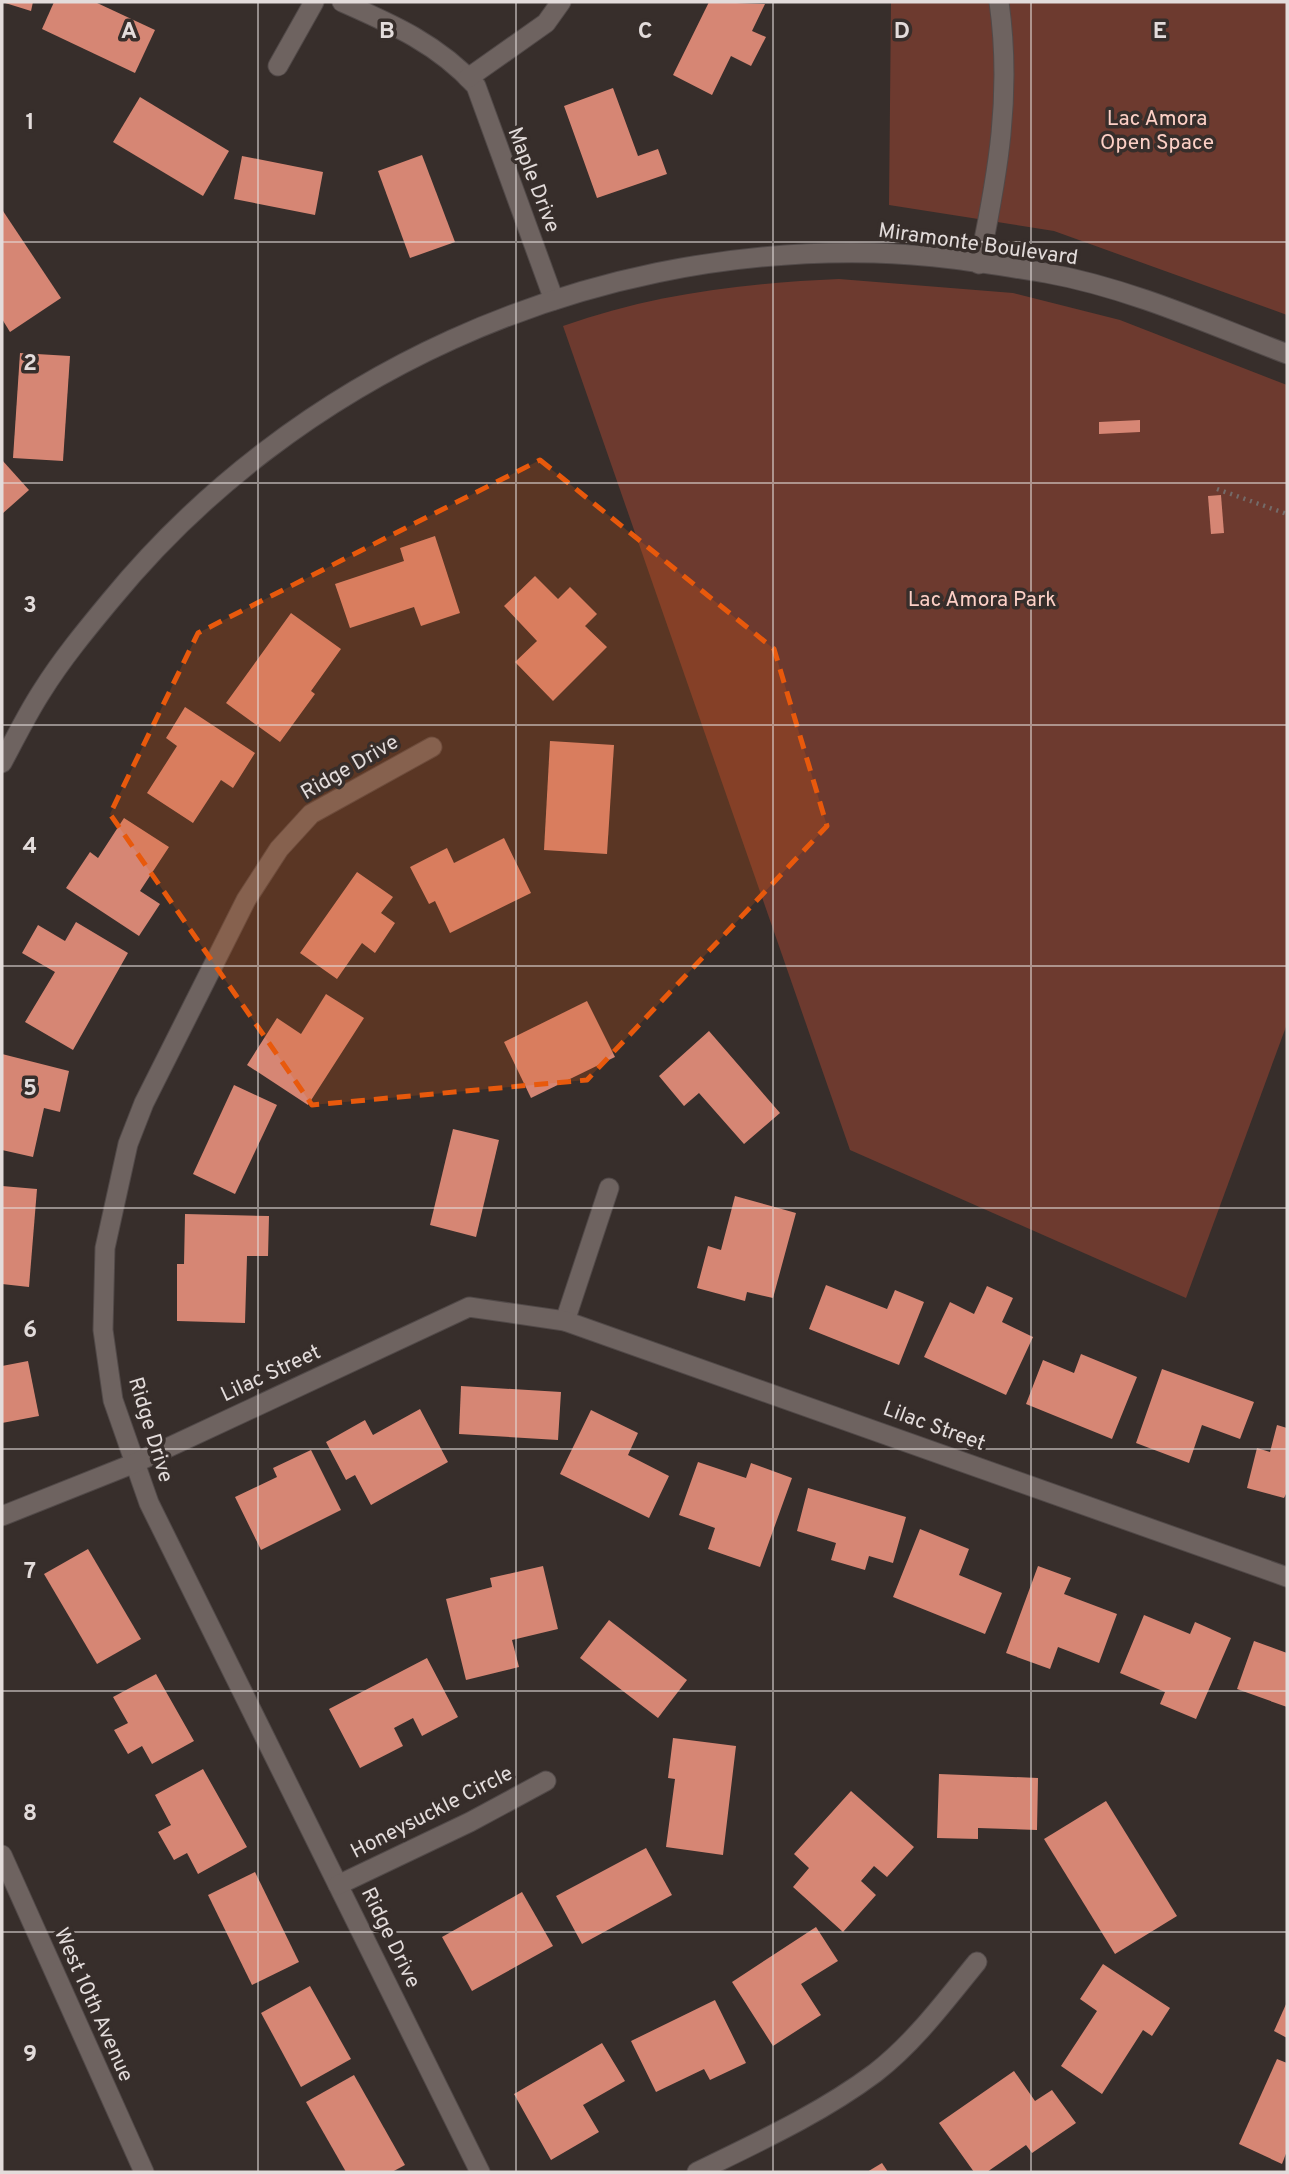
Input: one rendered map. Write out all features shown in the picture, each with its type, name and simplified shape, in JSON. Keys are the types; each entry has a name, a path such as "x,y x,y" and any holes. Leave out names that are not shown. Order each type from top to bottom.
{"street":[{"path":"278,66 314,2"},
{"name":"Maple Drive","path":"342,2 404,29 431,45 475,86 554,300"},
{"path":"468,78 546,23 561,2"},
{"path":"979,264 996,187 1005,109 1004,45 999,2"},
{"name":"Miramonte Boulevard","path":"2,763 41,691 70,650 140,564 211,494 277,441 350,392 429,349 509,314 598,286 716,262 772,256 874,253 979,264 1078,280 1157,305 1287,354"},
{"name":"Ridge Drive","path":"432,747 311,814 279,849 246,900 144,1103 118,1175 104,1248 103,1330 113,1400 149,1503 480,2172"},
{"path":"565,1321 609,1188"},
{"name":"Lilac Street","path":"2,1516 135,1463 470,1307 565,1321 1287,1577"},
{"name":"Honeysuckle Circle","path":"338,1885 470,1822 546,1781"},
{"name":"West 10th Avenue","path":"2,1855 144,2172"},
{"path":"697,2172 811,2116 876,2072 926,2025 976,1962"}],"path":[{"path":"1217,489 1287,514"}],"highlighted area":[{"path":"540,460 774,649 827,826 587,1080 312,1105 110,814 198,633"}],"green space":[{"name":"Lac Amora Open Space","path":"891,2 1287,2 1287,315 1054,231 889,205"},
{"name":"Lac Amora Park","path":"839,279 1013,293 1120,320 1287,385 1287,1024 1186,1298 850,1150 563,326 631,306 699,292"}],"building":[{"path":"2,2 33,2 31,11"},
{"path":"54,2 95,2 155,30 135,73 42,29"},
{"path":"709,2 765,4 752,31 766,37 751,66 731,56 712,95 673,75"},
{"path":"613,88 638,156 658,149 667,174 597,198 564,106"},
{"path":"140,97 229,151 203,196 113,142"},
{"path":"422,155 455,242 410,258 378,171"},
{"path":"242,156 323,172 315,215 234,199"},
{"path":"3,211 61,298 10,332 2,319"},
{"path":"20,353 70,356 63,461 13,458"},
{"path":"1140,420 1140,432 1099,434 1099,422"},
{"path":"2,460 29,490 2,514"},
{"path":"1221,495 1224,533 1211,534 1208,496"},
{"path":"435,536 460,613 421,626 414,607 350,628 335,584 404,561 400,548"},
{"path":"535,576 558,599 570,587 597,614 585,626 607,647 553,701 515,662 537,641 504,606"},
{"path":"291,613 341,649 311,691 315,694 280,742 226,703"},
{"path":"185,707 255,753 233,788 221,780 193,823 147,793 177,746 166,738"},
{"path":"550,741 614,745 607,854 544,850"},
{"path":"124,818 169,847 140,891 160,904 139,936 66,888 90,852 98,858"},
{"path":"504,838 531,893 450,933 435,901 429,904 410,867 447,848 454,863"},
{"path":"357,872 393,897 381,913 395,923 375,953 362,943 337,979 300,953"},
{"path":"76,922 128,953 73,1050 25,1022 55,972 22,953 38,925 65,941"},
{"path":"326,994 364,1018 308,1105 247,1065 277,1018 301,1034"},
{"path":"587,1001 615,1057 531,1098 504,1042"},
{"path":"709,1031 780,1113 744,1144 699,1093 684,1106 659,1076"},
{"path":"2,1054 69,1071 60,1112 44,1108 33,1157 2,1150"},
{"path":"234,1085 277,1105 235,1194 193,1174"},
{"path":"453,1129 499,1140 476,1237 430,1225"},
{"path":"2,1186 37,1189 29,1287 2,1284"},
{"path":"735,1196 796,1213 773,1298 747,1292 745,1301 697,1288 708,1246 721,1250"},
{"path":"185,1214 269,1216 268,1256 247,1256 245,1323 177,1321 177,1264 184,1264"},
{"path":"826,1285 887,1309 895,1290 924,1302 899,1365 809,1329"},
{"path":"987,1286 1013,1298 1002,1322 1033,1337 1006,1395 924,1357 950,1302 974,1314"},
{"path":"1081,1354 1137,1377 1112,1439 1026,1404 1043,1360 1074,1373"},
{"path":"28,1361 39,1416 2,1423 2,1366"},
{"path":"1162,1369 1254,1402 1240,1439 1202,1425 1189,1463 1136,1443"},
{"path":"461,1386 561,1392 558,1440 459,1434"},
{"path":"420,1409 448,1462 371,1505 355,1475 346,1480 326,1442 365,1420 373,1435"},
{"path":"591,1410 638,1433 628,1455 669,1476 649,1518 560,1474"},
{"path":"1277,1425 1287,1428 1287,1492 1284,1498 1247,1488 1257,1448 1270,1452"},
{"path":"311,1450 341,1510 261,1550 235,1497 277,1477 273,1468"},
{"path":"698,1462 746,1478 751,1463 792,1478 760,1567 708,1549 715,1528 679,1515"},
{"path":"808,1488 906,1517 893,1563 869,1556 865,1570 831,1560 836,1543 797,1531"},
{"path":"920,1529 969,1549 959,1575 1002,1593 985,1634 893,1597"},
{"path":"88,1549 141,1639 97,1664 44,1574"},
{"path":"543,1566 558,1629 512,1640 519,1667 466,1680 446,1599 492,1587 490,1578"},
{"path":"1038,1566 1071,1578 1064,1594 1117,1614 1099,1663 1058,1647 1050,1669 1006,1653"},
{"path":"1144,1615 1190,1634 1195,1622 1231,1638 1196,1719 1160,1704 1165,1692 1120,1673"},
{"path":"609,1620 687,1680 658,1718 580,1658"},
{"path":"1254,1641 1287,1653 1287,1707 1237,1689"},
{"path":"427,1658 458,1717 422,1736 413,1718 394,1728 403,1746 360,1768 329,1709"},
{"path":"156,1674 194,1741 152,1764 142,1746 128,1754 114,1730 128,1723 113,1697"},
{"path":"673,1738 736,1746 723,1855 666,1847 675,1779 668,1778"},
{"path":"203,1769 247,1847 198,1874 187,1853 174,1860 158,1832 171,1825 155,1795"},
{"path":"939,1774 1038,1778 1037,1830 978,1828 978,1839 937,1838"},
{"path":"851,1791 914,1847 887,1877 874,1866 861,1881 876,1895 843,1932 793,1887 809,1868 794,1854"},
{"path":"1106,1801 1177,1916 1115,1954 1044,1839"},
{"path":"646,1848 672,1895 582,1944 556,1896"},
{"path":"255,1872 299,1962 252,1985 208,1895"},
{"path":"522,1892 553,1946 472,1991 442,1937"},
{"path":"816,1927 838,1961 801,1984 821,2015 773,2046 732,1982"},
{"path":"1103,1964 1170,2008 1152,2036 1143,2030 1102,2094 1061,2066 1097,2011 1080,1999"},
{"path":"310,1986 351,2059 301,2087 261,2013"},
{"path":"715,2000 746,2063 710,2080 704,2069 656,2092 631,2041"},
{"path":"1287,2002 1287,2038 1274,2031"},
{"path":"602,2043 625,2081 583,2105 599,2132 551,2160 514,2094"},
{"path":"1277,2059 1287,2063 1287,2151 1282,2164 1239,2144"},
{"path":"1014,2071 1035,2101 1052,2090 1076,2123 1032,2153 1026,2145 987,2172 974,2172 939,2123"},
{"path":"354,2075 405,2165 392,2172 346,2172 306,2102"},
{"path":"882,2163 888,2172 867,2172"}]}
